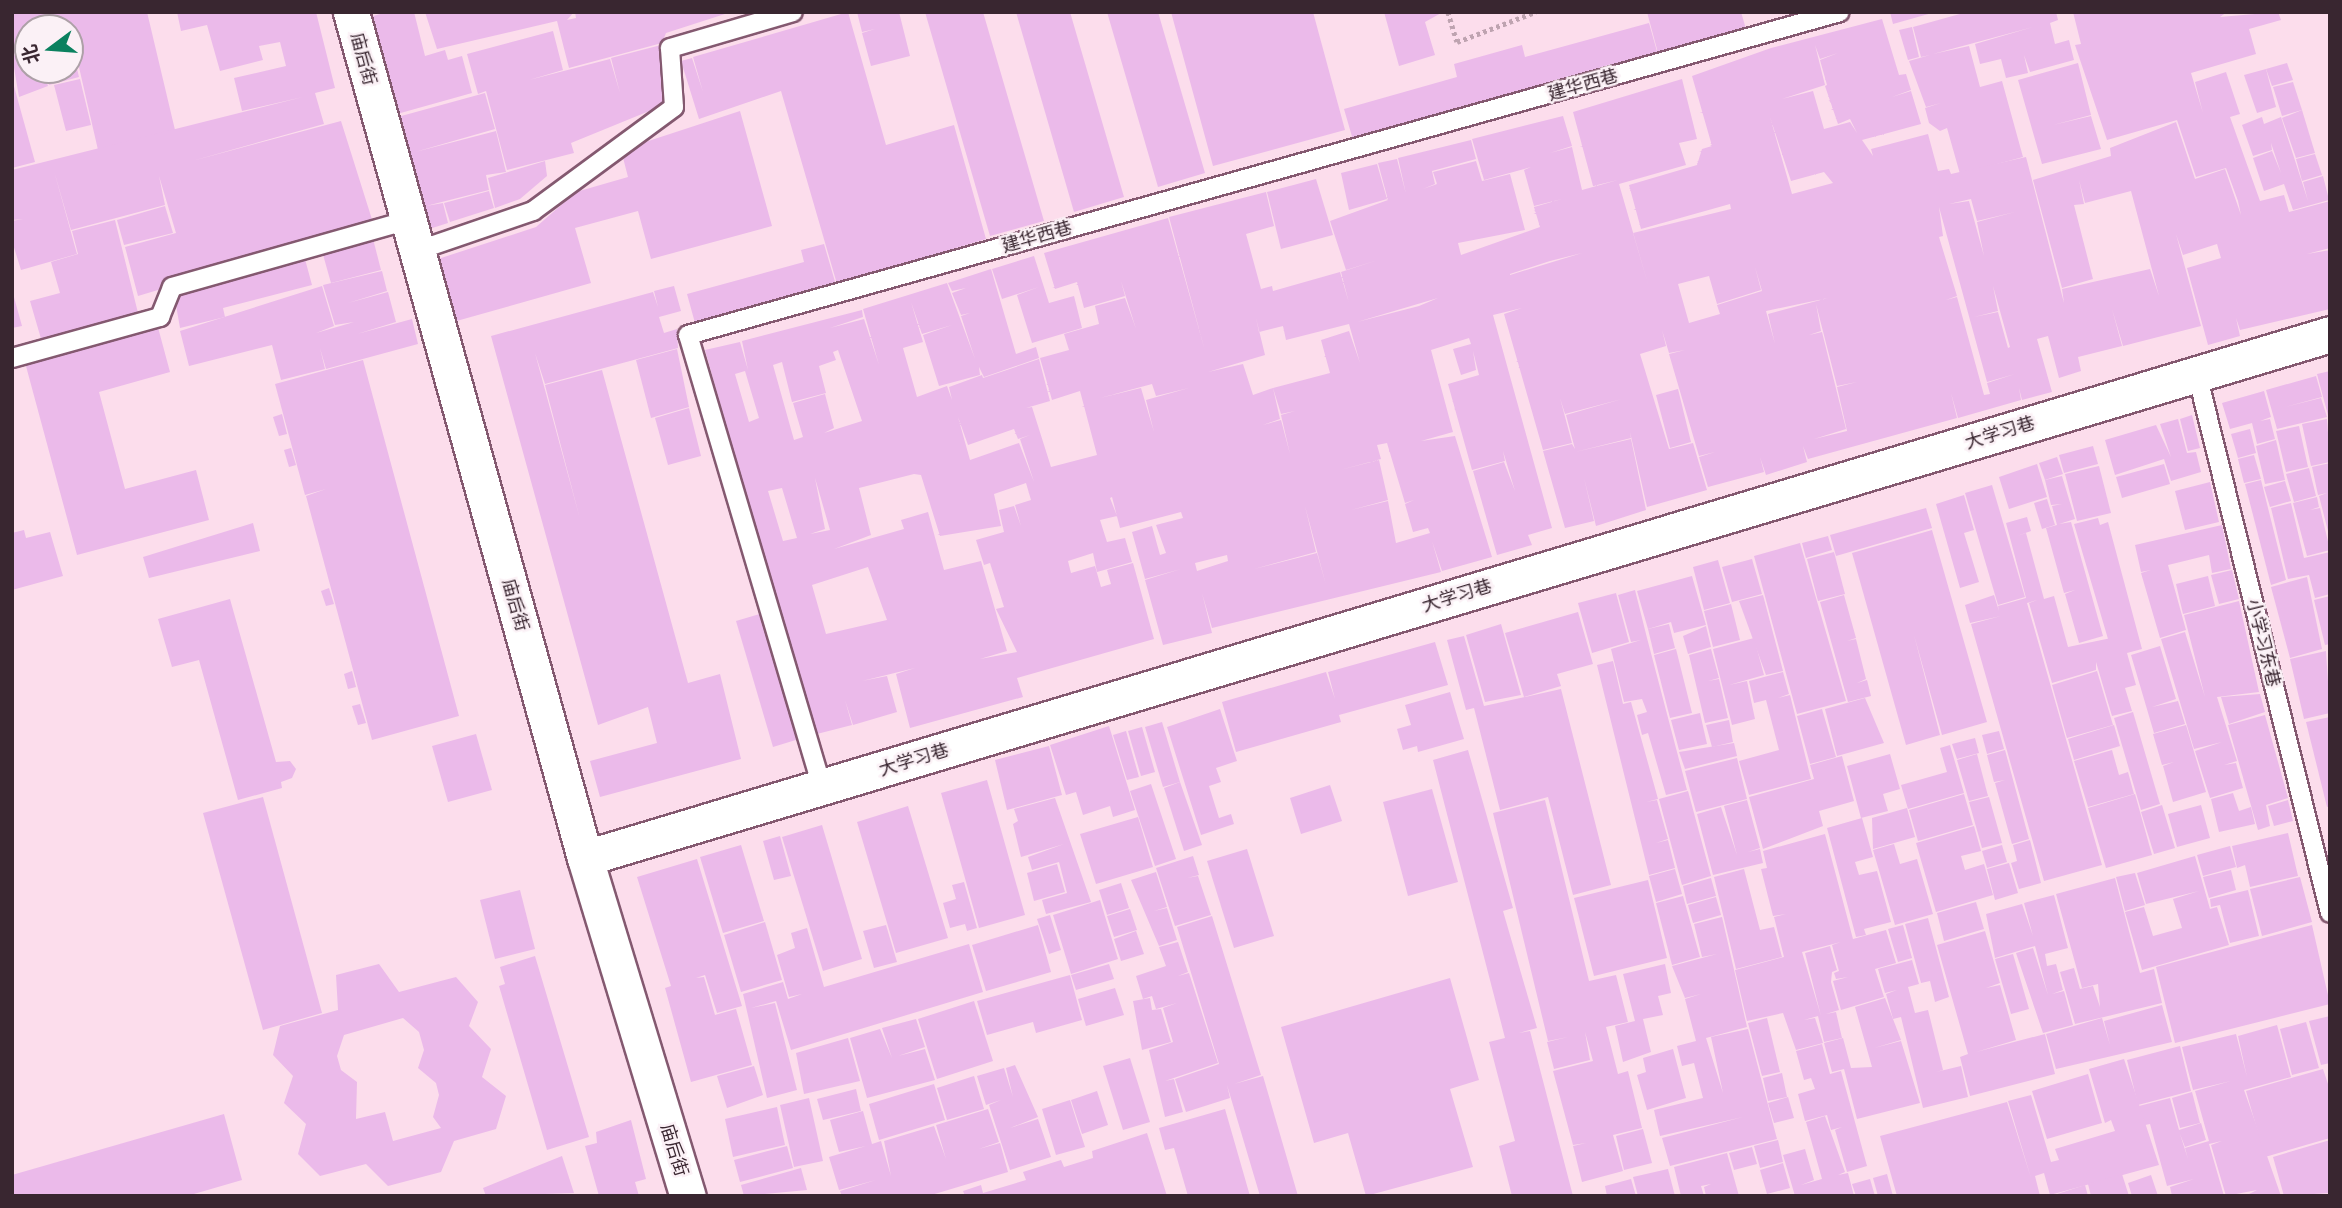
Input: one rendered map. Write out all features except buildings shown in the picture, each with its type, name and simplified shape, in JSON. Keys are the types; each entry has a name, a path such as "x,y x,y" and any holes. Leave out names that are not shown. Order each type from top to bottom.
{"street":[{"name":"庙后街","path":"351,12 585,858 688,1196"},
{"name":"大学习巷","path":"585,858 2330,334"}],"lane":[{"path":"12,358 160,317 172,287 533,211 674,107 670,48 793,12"},
{"name":"建华西巷","path":"822,788 688,335 1840,12"},
{"name":"小学习东巷","path":"2197,374 2330,913"}],"path":[{"path":"1448,12 1457,42 1535,12"}]}
